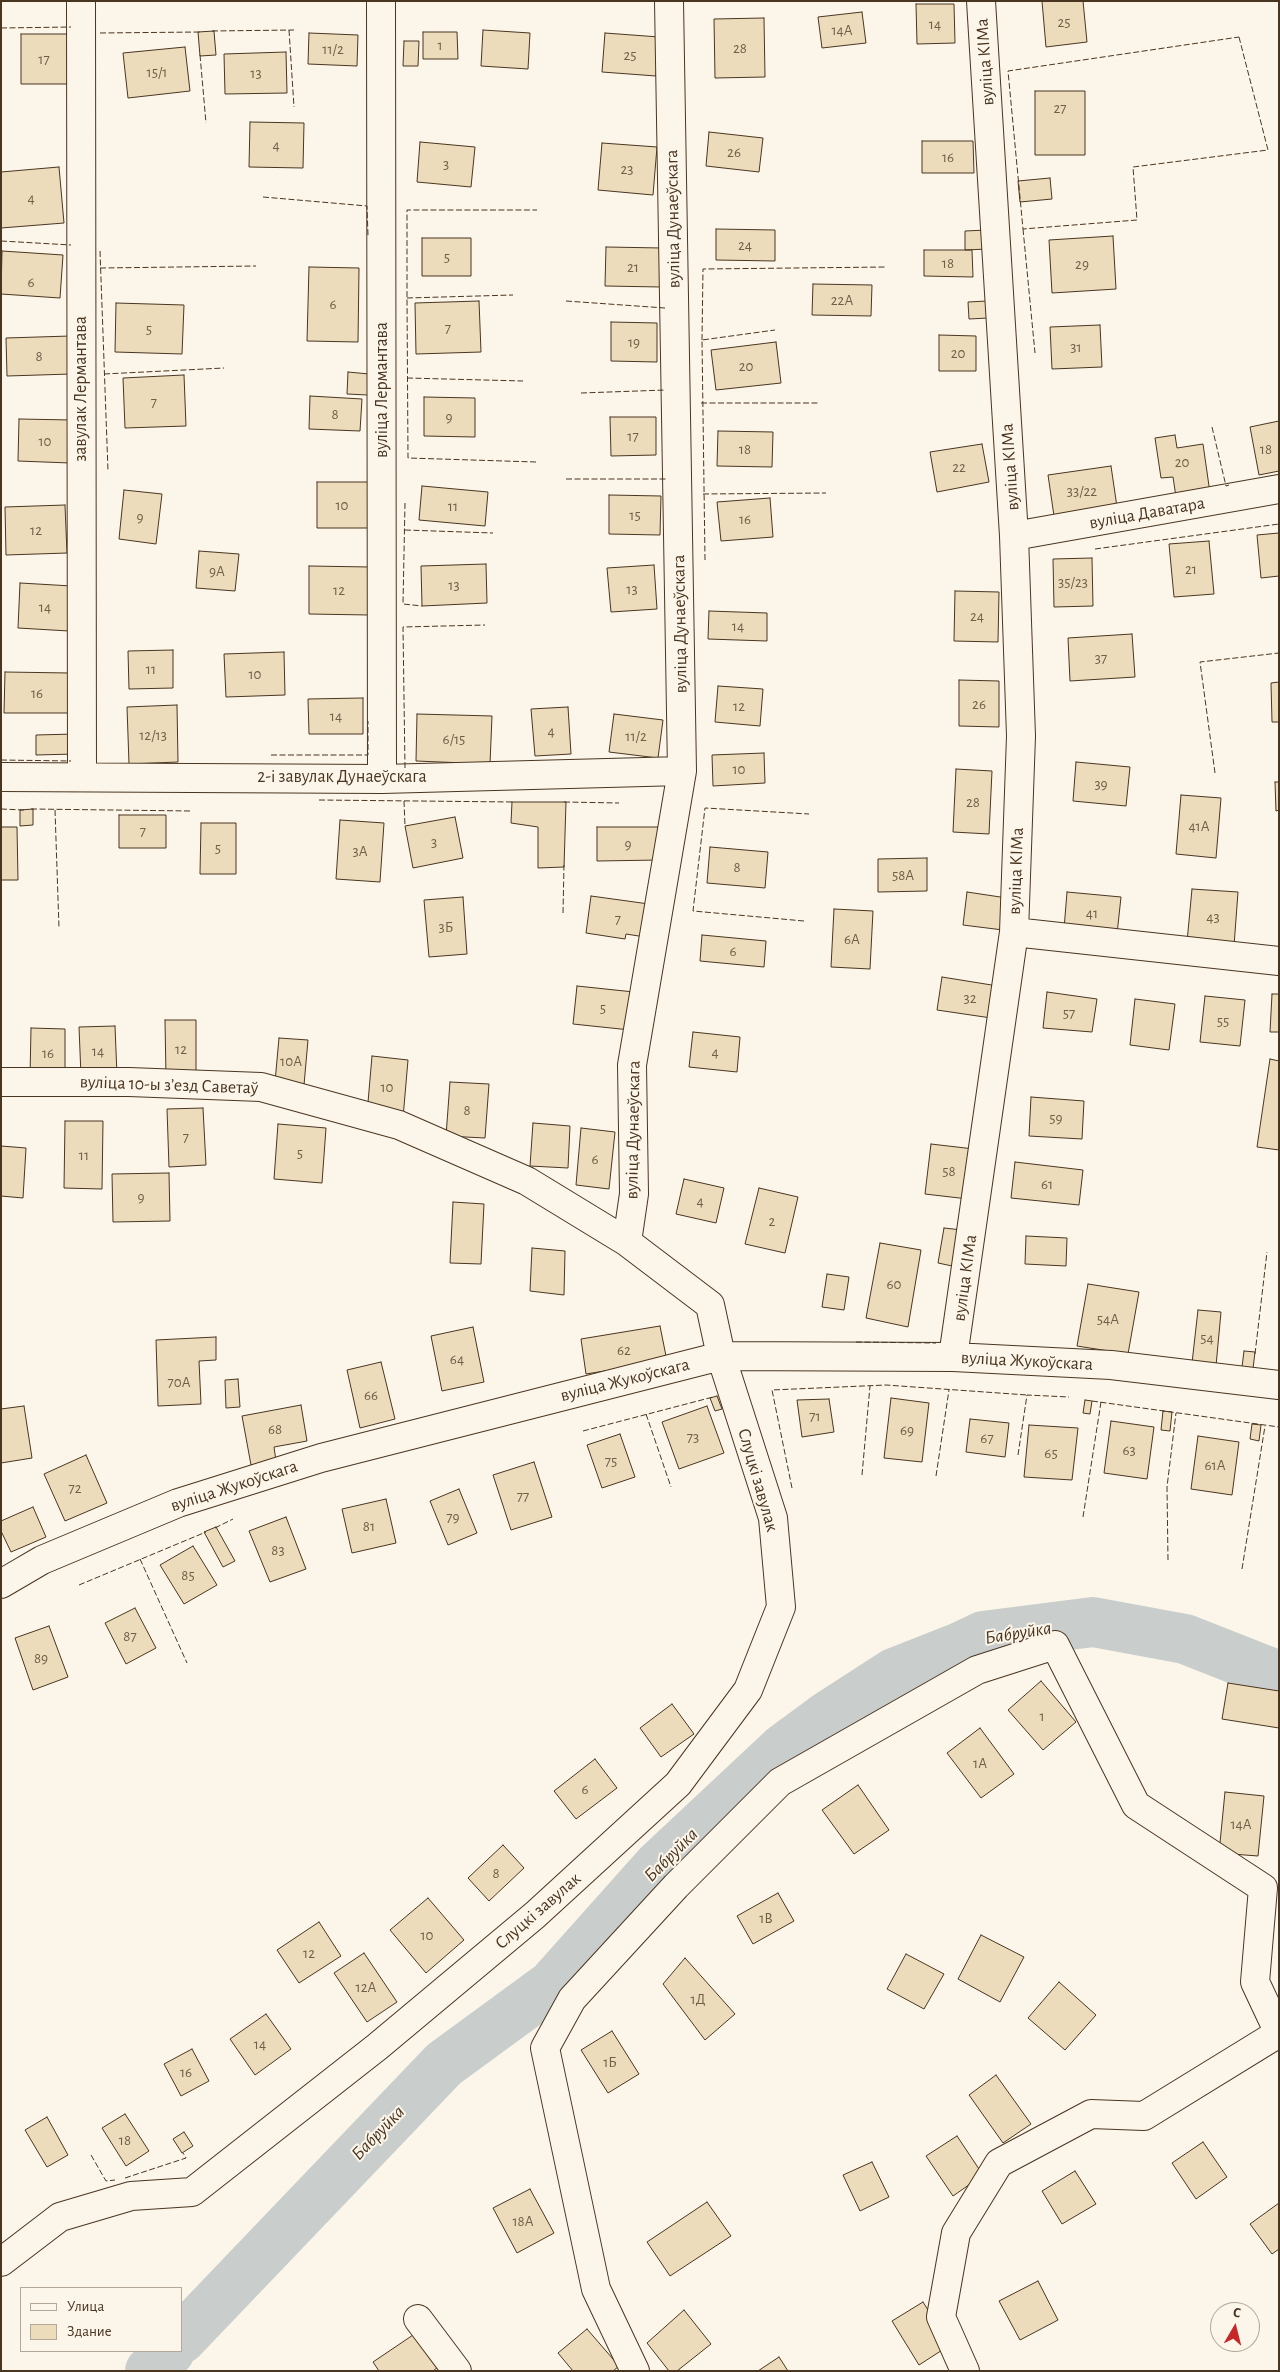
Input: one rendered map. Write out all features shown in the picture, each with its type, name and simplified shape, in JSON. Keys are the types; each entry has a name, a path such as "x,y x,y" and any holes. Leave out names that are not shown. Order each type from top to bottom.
{"street":[{"name":"завулак Лермантава","path":"81,1 82,776"},
{"name":"вуліца Лермантава","path":"381,1 382,779"},
{"name":"вуліца Дунаеўскага","path":"627,1242 634,1194 632,1065 682,771 669,1"},
{"name":"вуліца КІМа","path":"953,1357 1014,932 1021,736 1014,536 981,1"},
{"name":"вуліца Даватара","path":"1014,536 1279,490"},
{"name":"2-і завулак Дунаеўскага","path":"1,777 382,779 682,771"},
{"name":"вуліца КІМа","path":"1014,932 1279,961"},
{"name":"вуліца 10-ы зʼезд Саветаў","path":"1,1082 129,1082 261,1087 399,1125 527,1181 627,1242 710,1305 721,1356"},
{"name":"вуліца Жукоўскага","path":"1,1584 42,1560 178,1503 321,1458 721,1356 953,1357 1111,1365 1279,1385"},
{"name":"Слуцкі завулак","path":"1,2262 60,2217 131,2196 192,2192 377,2047 445,1991 535,1915 678,1784 748,1690 781,1607 773,1518 721,1356"},
{"path":"635,2371 596,2290 545,2048 572,1999 676,1886 780,1782 977,1670 1055,1645 1136,1805 1263,1888 1255,1982 1279,2033 1144,2116 1090,2114 999,2163 956,2233 941,2317 965,2371"},
{"path":"418,2319 457,2371"}],"building":[{"path":"1042,1 1083,1 1087,42 1046,47"},
{"path":"916,4 954,4 955,43 917,44"},
{"path":"862,12 866,43 822,48 818,17"},
{"path":"764,18 765,77 715,78 714,19"},
{"path":"483,30 530,33 528,69 481,66"},
{"path":"214,31 216,55 200,56 198,32"},
{"path":"423,32 457,32 458,59 423,59"},
{"path":"309,33 358,35 357,66 308,64"},
{"path":"605,33 659,37 656,76 602,72"},
{"path":"21,34 68,34 68,84 21,84"},
{"path":"404,41 419,41 418,66 403,66"},
{"path":"185,47 190,91 128,98 123,53"},
{"path":"286,52 287,93 225,94 224,54"},
{"path":"1035,91 1085,91 1085,155 1035,155"},
{"path":"250,122 304,123 303,168 249,167"},
{"path":"709,132 763,138 759,172 706,166"},
{"path":"922,141 973,141 974,173 922,173"},
{"path":"420,142 475,147 471,187 417,182"},
{"path":"602,143 657,147 653,195 598,190"},
{"path":"59,167 64,223 1,228 1,172"},
{"path":"1050,178 1052,199 1020,202 1018,181"},
{"path":"716,229 775,230 775,261 716,260"},
{"path":"987,230 987,249 965,250 965,231"},
{"path":"1113,236 1116,289 1052,293 1049,240"},
{"path":"422,238 471,238 471,276 422,276"},
{"path":"606,247 662,248 661,287 605,286"},
{"path":"924,250 972,250 973,277 924,276"},
{"path":"2,251 63,255 60,298 1,294"},
{"path":"309,267 359,268 358,342 307,341"},
{"path":"813,284 872,285 871,316 812,315"},
{"path":"479,301 481,352 416,354 415,303"},
{"path":"987,301 988,318 969,319 968,302"},
{"path":"116,303 184,305 182,354 115,352"},
{"path":"611,322 657,323 657,362 611,361"},
{"path":"1100,325 1102,367 1052,369 1050,327"},
{"path":"939,335 976,336 976,371 939,371"},
{"path":"70,336 71,374 7,376 6,338"},
{"path":"776,342 781,383 716,390 711,350"},
{"path":"348,372 369,374 368,395 347,394"},
{"path":"184,375 186,426 125,428 123,378"},
{"path":"310,396 362,399 360,431 309,429"},
{"path":"424,397 475,398 475,437 424,436"},
{"path":"610,417 656,417 656,455 611,456"},
{"path":"19,419 72,420 70,463 18,461"},
{"path":"1279,421 1279,471 1259,475 1250,427"},
{"path":"718,431 773,432 772,467 717,466"},
{"path":"1175,435 1177,448 1203,444 1210,493 1176,497 1173,477 1161,478 1155,438"},
{"path":"982,444 989,482 937,492 930,452"},
{"path":"1111,466 1117,507 1054,516 1048,475"},
{"path":"317,482 368,482 368,528 317,528"},
{"path":"422,486 488,492 485,526 419,520"},
{"path":"124,490 162,494 156,544 119,539"},
{"path":"609,495 661,496 660,535 609,534"},
{"path":"770,498 773,537 721,541 717,502"},
{"path":"65,505 67,553 6,555 5,507"},
{"path":"1279,533 1279,576 1261,578 1257,535"},
{"path":"1209,541 1214,594 1174,597 1169,544"},
{"path":"199,551 239,554 235,591 196,588"},
{"path":"1092,558 1093,606 1054,607 1053,559"},
{"path":"486,564 487,603 422,606 421,566"},
{"path":"654,565 657,609 611,612 607,568"},
{"path":"309,566 370,567 369,615 309,614"},
{"path":"20,583 72,586 69,631 18,628"},
{"path":"955,591 999,592 998,642 954,641"},
{"path":"709,611 767,613 767,641 708,639"},
{"path":"1132,634 1135,677 1070,681 1068,638"},
{"path":"173,650 173,688 129,689 128,651"},
{"path":"284,652 285,695 226,697 224,654"},
{"path":"5,672 69,673 68,713 4,713"},
{"path":"959,680 999,681 999,727 959,726"},
{"path":"1279,682 1279,722 1272,722 1271,683"},
{"path":"718,686 763,689 760,726 715,722"},
{"path":"363,698 363,734 309,734 308,699"},
{"path":"177,705 178,762 129,764 127,707"},
{"path":"568,707 571,754 535,756 531,709"},
{"path":"417,714 492,716 490,764 416,761"},
{"path":"614,714 663,720 658,758 609,752"},
{"path":"75,734 75,754 36,755 36,735"},
{"path":"764,753 765,783 713,786 712,755"},
{"path":"1076,762 1130,767 1126,806 1073,801"},
{"path":"956,769 992,771 989,834 953,832"},
{"path":"1275,782 1279,782 1279,810 1276,811"},
{"path":"1181,795 1221,798 1216,858 1176,854"},
{"path":"512,802 566,802 564,867 538,868 538,827 511,823"},
{"path":"33,809 33,825 20,826 20,810"},
{"path":"119,815 166,815 166,848 119,848"},
{"path":"455,817 463,858 413,868 405,826"},
{"path":"340,820 384,823 380,882 336,879"},
{"path":"201,823 236,823 236,874 200,874"},
{"path":"1,827 17,827 18,880 1,880"},
{"path":"597,827 659,827 660,860 597,861"},
{"path":"710,847 768,852 765,888 707,883"},
{"path":"927,858 927,891 878,892 878,859"},
{"path":"1192,889 1238,892 1234,946 1187,942"},
{"path":"967,892 1007,898 1003,930 963,925"},
{"path":"1067,892 1121,897 1117,934 1064,929"},
{"path":"591,896 649,904 645,937 626,934 625,939 586,933"},
{"path":"463,897 467,954 429,957 424,900"},
{"path":"834,909 873,911 870,969 831,967"},
{"path":"702,935 766,941 764,967 700,961"},
{"path":"942,977 1004,987 998,1019 937,1010"},
{"path":"577,986 634,992 630,1030 573,1024"},
{"path":"1047,992 1097,999 1092,1032 1043,1028"},
{"path":"1272,994 1279,994 1279,1032 1270,1032"},
{"path":"1205,996 1245,1000 1240,1046 1200,1042"},
{"path":"1135,999 1175,1004 1169,1050 1130,1045"},
{"path":"165,1020 196,1020 196,1077 166,1077"},
{"path":"115,1026 117,1075 81,1076 79,1027"},
{"path":"31,1028 65,1029 65,1078 30,1078"},
{"path":"693,1032 740,1037 737,1072 689,1067"},
{"path":"279,1038 308,1040 304,1085 275,1082"},
{"path":"372,1056 408,1060 403,1118 367,1114"},
{"path":"1270,1059 1279,1061 1279,1150 1257,1147"},
{"path":"450,1082 489,1084 485,1138 446,1136"},
{"path":"1031,1097 1084,1101 1082,1139 1029,1136"},
{"path":"203,1108 206,1165 169,1167 167,1109"},
{"path":"65,1121 103,1121 102,1189 64,1188"},
{"path":"533,1123 570,1126 568,1168 530,1166"},
{"path":"278,1124 326,1128 322,1183 274,1179"},
{"path":"581,1128 615,1132 609,1189 576,1185"},
{"path":"931,1144 974,1149 968,1199 925,1194"},
{"path":"1,1146 26,1148 23,1198 1,1196"},
{"path":"1015,1162 1083,1170 1079,1205 1011,1198"},
{"path":"169,1173 170,1221 113,1222 112,1174"},
{"path":"684,1179 724,1188 716,1223 676,1214"},
{"path":"759,1188 798,1197 785,1253 745,1244"},
{"path":"453,1202 484,1204 481,1264 450,1263"},
{"path":"944,1228 962,1230 957,1267 938,1263"},
{"path":"1026,1236 1067,1238 1066,1266 1025,1264"},
{"path":"880,1243 921,1250 908,1327 866,1318"},
{"path":"532,1248 565,1251 564,1295 530,1291"},
{"path":"827,1274 849,1277 844,1310 822,1307"},
{"path":"1088,1284 1139,1292 1128,1354 1077,1346"},
{"path":"1198,1310 1221,1312 1216,1366 1192,1363"},
{"path":"660,1326 667,1361 586,1374 581,1339"},
{"path":"473,1327 484,1382 442,1391 431,1336"},
{"path":"216,1337 216,1360 199,1361 201,1404 158,1406 156,1340"},
{"path":"1244,1351 1255,1352 1252,1377 1241,1375"},
{"path":"381,1362 395,1419 360,1428 347,1370"},
{"path":"238,1379 240,1407 226,1408 225,1380"},
{"path":"717,1396 722,1409 715,1411 710,1398"},
{"path":"891,1398 929,1403 922,1462 884,1458"},
{"path":"829,1399 834,1432 802,1437 797,1400"},
{"path":"1085,1400 1092,1401 1090,1414 1083,1413"},
{"path":"301,1405 307,1441 274,1447 276,1461 251,1465 242,1416"},
{"path":"24,1406 32,1458 1,1463 1,1409"},
{"path":"707,1406 724,1453 679,1469 662,1422"},
{"path":"1163,1411 1172,1412 1170,1431 1161,1430"},
{"path":"970,1419 1009,1423 1005,1457 966,1452"},
{"path":"1111,1421 1154,1427 1147,1479 1104,1473"},
{"path":"1252,1424 1261,1425 1259,1441 1250,1439"},
{"path":"1029,1425 1078,1428 1072,1480 1024,1477"},
{"path":"620,1434 635,1477 602,1488 587,1445"},
{"path":"1198,1436 1239,1442 1232,1495 1191,1489"},
{"path":"86,1455 107,1503 65,1521 44,1474"},
{"path":"534,1462 552,1517 511,1530 493,1475"},
{"path":"459,1489 477,1533 448,1545 430,1501"},
{"path":"386,1499 396,1543 352,1553 342,1509"},
{"path":"33,1507 46,1537 11,1552 1,1531 1,1521"},
{"path":"286,1517 306,1569 270,1582 249,1531"},
{"path":"216,1527 235,1561 223,1567 204,1532"},
{"path":"193,1546 217,1585 184,1604 160,1565"},
{"path":"135,1608 156,1648 126,1664 105,1623"},
{"path":"49,1626 68,1677 33,1690 15,1638"},
{"path":"1041,1681 1076,1722 1043,1750 1008,1710"},
{"path":"1228,1683 1279,1691 1279,1728 1222,1719"},
{"path":"672,1704 694,1734 661,1757 640,1728"},
{"path":"980,1728 1014,1774 981,1798 947,1753"},
{"path":"595,1759 617,1788 576,1819 554,1791"},
{"path":"858,1785 889,1830 854,1854 822,1810"},
{"path":"1225,1792 1264,1796 1258,1856 1219,1853"},
{"path":"503,1845 524,1868 489,1901 468,1878"},
{"path":"778,1893 794,1921 753,1944 737,1916"},
{"path":"428,1898 464,1940 426,1973 390,1930"},
{"path":"319,1922 341,1956 299,1983 277,1950"},
{"path":"981,1935 1024,1957 1000,2002 958,1979"},
{"path":"364,1953 397,2002 367,2022 334,1973"},
{"path":"906,1954 944,1974 924,2009 887,1989"},
{"path":"685,1958 735,2014 705,2040 663,1984"},
{"path":"1059,1982 1096,2015 1065,2050 1028,2018"},
{"path":"266,2014 291,2049 255,2075 230,2039"},
{"path":"612,2031 639,2074 608,2093 581,2050"},
{"path":"192,2049 209,2081 181,2096 164,2064"},
{"path":"996,2075 1031,2124 1003,2143 969,2095"},
{"path":"125,2114 149,2151 126,2166 102,2128"},
{"path":"47,2117 68,2155 47,2167 25,2130"},
{"path":"184,2132 193,2146 182,2153 173,2139"},
{"path":"957,2136 983,2175 953,2196 926,2156"},
{"path":"1203,2142 1227,2177 1196,2199 1172,2163"},
{"path":"872,2162 889,2197 860,2211 843,2175"},
{"path":"1075,2171 1096,2204 1062,2224 1042,2191"},
{"path":"530,2189 554,2233 517,2253 493,2208"},
{"path":"707,2202 731,2236 670,2276 647,2242"},
{"path":"1279,2203 1279,2249 1272,2254 1250,2224"},
{"path":"1038,2281 1058,2320 1020,2340 999,2301"},
{"path":"923,2302 950,2345 919,2365 892,2321"},
{"path":"684,2310 711,2344 677,2371 669,2371 647,2343"},
{"path":"587,2329 619,2366 613,2371 573,2371 558,2353"},
{"path":"416,2333 438,2367 433,2371 379,2371 373,2362"},
{"path":"779,2357 788,2371 758,2371"}],"waterway":[{"name":"Бабруйка","path":"182,2338 444,2064 552,1985 659,1865 784,1748 826,1717 894,1673 983,1636 1093,1622 1185,1639 1279,1676"},
{"name":"Бабруйка","path":"150,2371 169,2352"}],"fence":[{"path":"1,28 71,27"},
{"path":"289,30 294,107"},
{"path":"212,31 294,30"},
{"path":"100,33 200,32"},
{"path":"1239,37 1268,150 1133,167 1137,220 1023,229 1008,71 1239,37"},
{"path":"200,55 206,123"},
{"path":"263,197 367,206 368,236"},
{"path":"536,462 408,458 407,210 537,210"},
{"path":"1023,229 1035,353"},
{"path":"1,241 71,245"},
{"path":"100,251 108,471"},
{"path":"100,268 256,266"},
{"path":"702,340 703,269 886,267"},
{"path":"407,298 513,295"},
{"path":"566,301 665,308"},
{"path":"705,560 702,340 775,330"},
{"path":"104,374 224,368"},
{"path":"407,378 523,381"},
{"path":"581,393 666,390"},
{"path":"701,403 820,403"},
{"path":"1212,427 1226,486 1229,485"},
{"path":"566,479 668,479"},
{"path":"703,494 826,493"},
{"path":"405,503 403,604 422,606"},
{"path":"1095,549 1279,524"},
{"path":"405,530 493,533"},
{"path":"405,768 403,627 485,625"},
{"path":"1215,773 1200,662 1279,653"},
{"path":"271,755 368,755 368,721"},
{"path":"1,760 71,761"},
{"path":"319,800 514,802"},
{"path":"404,801 405,826"},
{"path":"564,802 619,803"},
{"path":"804,921 693,911 705,808 809,814"},
{"path":"1,809 24,810"},
{"path":"31,809 191,811"},
{"path":"55,810 59,928"},
{"path":"563,913 564,865"},
{"path":"1255,1354 1267,1252"},
{"path":"856,1342 936,1343"},
{"path":"792,1488 772,1390 886,1385 1027,1395"},
{"path":"862,1475 870,1386"},
{"path":"936,1476 949,1390"},
{"path":"1018,1455 1027,1395 1069,1397"},
{"path":"583,1431 713,1397"},
{"path":"1092,1401 1279,1427"},
{"path":"1083,1517 1101,1402"},
{"path":"1168,1560 1167,1487 1176,1413"},
{"path":"646,1414 671,1487"},
{"path":"1242,1569 1265,1426"},
{"path":"215,1528 233,1519"},
{"path":"79,1585 206,1532"},
{"path":"140,1559 187,1663"},
{"path":"125,2178 186,2158 183,2153"},
{"path":"91,2155 106,2181 115,2180"}]}
